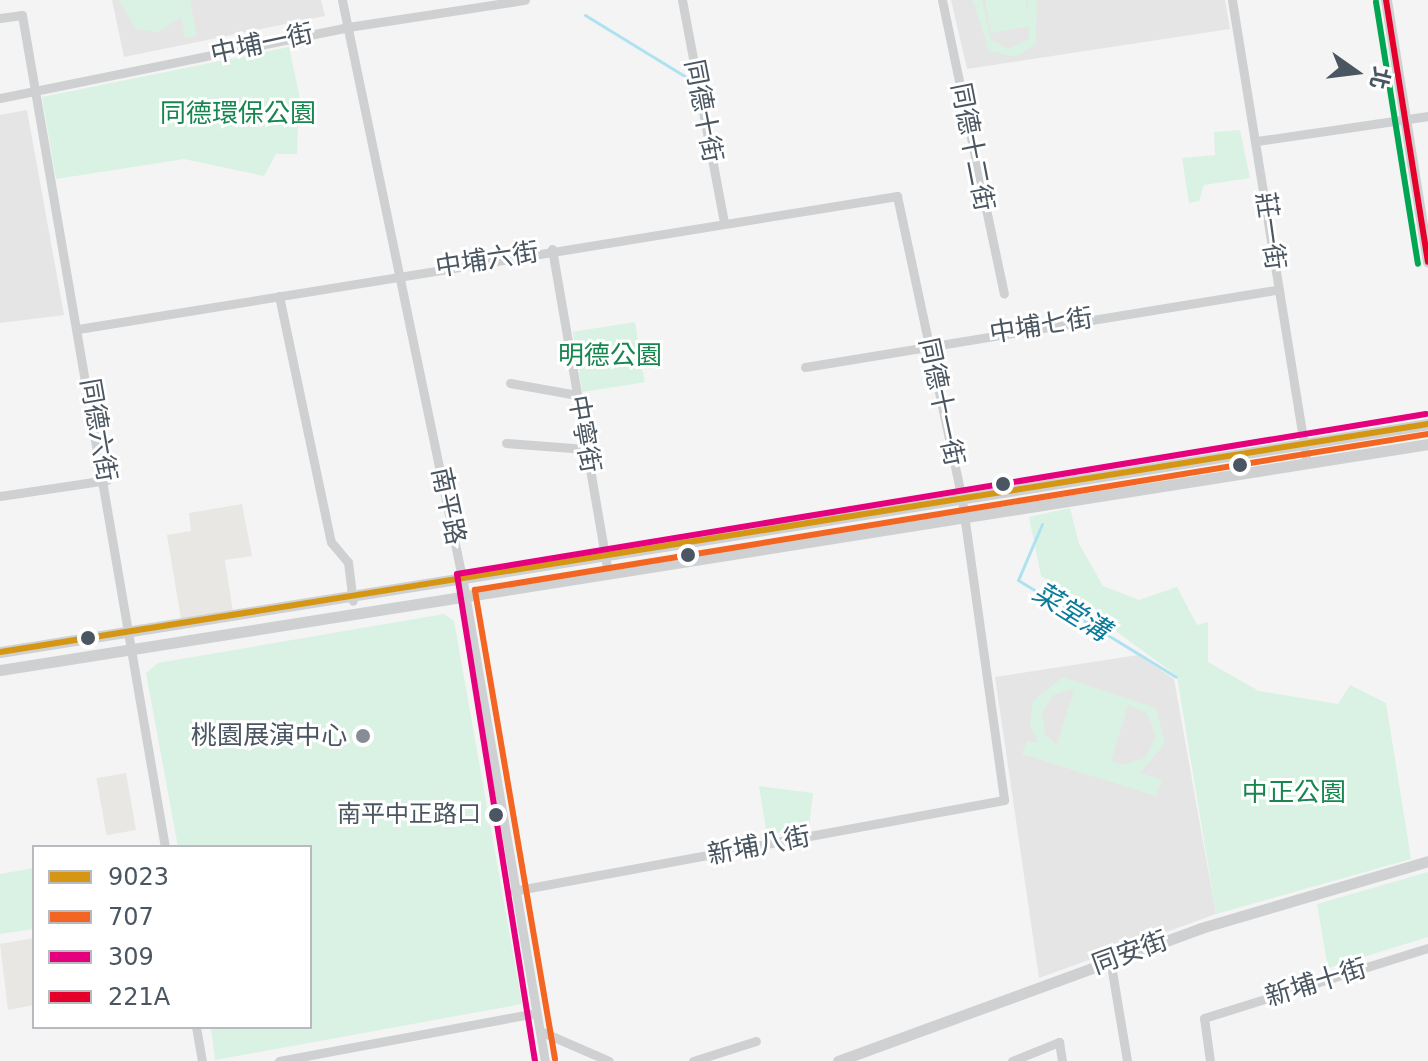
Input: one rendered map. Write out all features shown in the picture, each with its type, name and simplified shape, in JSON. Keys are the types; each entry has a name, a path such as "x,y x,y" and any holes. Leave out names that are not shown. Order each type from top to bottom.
{"street":[{"name":"南平路","path":"342,0 463,582 462,599 545,1061"},
{"name":"中埔一街","path":"0,98 348,27 525,0"},
{"name":"同德十街","path":"682,0 724,222"},
{"name":"同德十二街","path":"942,0 1004,294"},
{"name":"莊一街","path":"1232,0 1307,462"},
{"path":"1386,0 1428,262"},
{"name":"同德六街","path":"0,18 22,15 107,480 165,845"},
{"path":"1257,141 1428,116"},
{"name":"中埔六街","path":"78,329 552,249 897,196"},
{"name":"同德十一街","path":"897,196 962,500 1004,800"},
{"name":"中寧街","path":"552,249 608,572"},
{"name":"中埔七街","path":"805,367 928,344 1279,289"},
{"path":"279,296 318,473 353,601"},
{"path":"510,383 577,395"},
{"path":"0,652 353,601 605,556 962,500 1302,441 1428,424"},
{"path":"506,443 586,449"},
{"path":"0,670 1428,444"},
{"path":"0,496 107,480"},
{"name":"新埔八街","path":"514,891 1004,800"},
{"name":"同安街","path":"838,1061 1110,959 1428,861"},
{"name":"新埔十街","path":"1210,1061 1204,1018 1428,948"},
{"path":"1110,959 1127,1061"},
{"path":"279,1061 536,1013"},
{"path":"196,1029 202,1061"},
{"path":"540,1031 609,1061"},
{"path":"693,1061 756,1041"},
{"path":"1012,1061 1059,1042 1062,1061"}],"shaded area":[{"path":"112,0 321,0 325,16 124,57"},
{"path":"951,0 1225,0 1230,29 967,69"},
{"path":"27,110 64,315 0,323 0,115"},
{"path":"242,504 252,556 225,560 233,612 181,619 167,535 191,531 189,513"},
{"path":"1138,655 1174,679 1216,914 1039,978 995,677"},
{"path":"126,773 136,830 107,835 96,778"},
{"path":"32,938 32,1005 8,1010 0,944"}],"green space":[{"path":"119,0 190,0 197,36 185,38 181,17 159,32 136,29"},
{"path":"973,0 982,0 991,40 1009,49 1029,38 1028,0 1037,0 1036,43 1016,57 989,51"},
{"path":"985,0 1026,0 1031,26 991,33"},
{"name":"同德環保公園","path":"289,47 299,94 297,154 276,154 264,176 184,159 56,179 42,97"},
{"path":"1240,130 1250,178 1204,185 1199,201 1189,203 1182,158 1215,155 1214,132"},
{"name":"明德公園","path":"635,322 645,382 582,392 573,332"},
{"name":"中正公園","path":"1070,508 1079,544 1103,586 1139,600 1177,587 1197,625 1208,622 1208,662 1259,691 1338,704 1350,685 1386,703 1411,859 1216,914 1177,676 1041,576 1029,517"},
{"path":"444,614 454,621 522,1004 215,1060 211,1029 312,1029 312,845 178,845 146,673 158,663"},
{"path":"1063,677 1156,708 1165,743 1140,773 1162,780 1156,796 1022,754 1027,741 1038,743 1030,725 1033,701","holes":["1074,689 1057,745 1045,734 1042,713 1053,695","1128,705 1147,713 1156,737 1145,758 1123,765 1111,761"]},
{"path":"759,786 813,793 809,827 767,835"},
{"path":"32,868 32,929 0,934 0,874"},
{"path":"1428,872 1428,937 1328,968 1317,904"}],"waterway":[{"name":"菜堂溝","path":"585,15 688,78"},
{"name":"菜堂溝","path":"1042,524 1018,580 1176,677"}],"transit line":[{"name":"221A","path":"1386,0 1428,262"},
{"path":"1376,2 1418,264"},
{"name":"309","path":"535,1061 457,574 1426,414"},
{"name":"9023","path":"0,652 1428,424"},
{"name":"707","path":"555,1059 475,590 1428,434"}],"place":[{"name":"桃園展演中心","path":"363,736"},
{"name":"南平中正路口","path":"496,815"}]}
